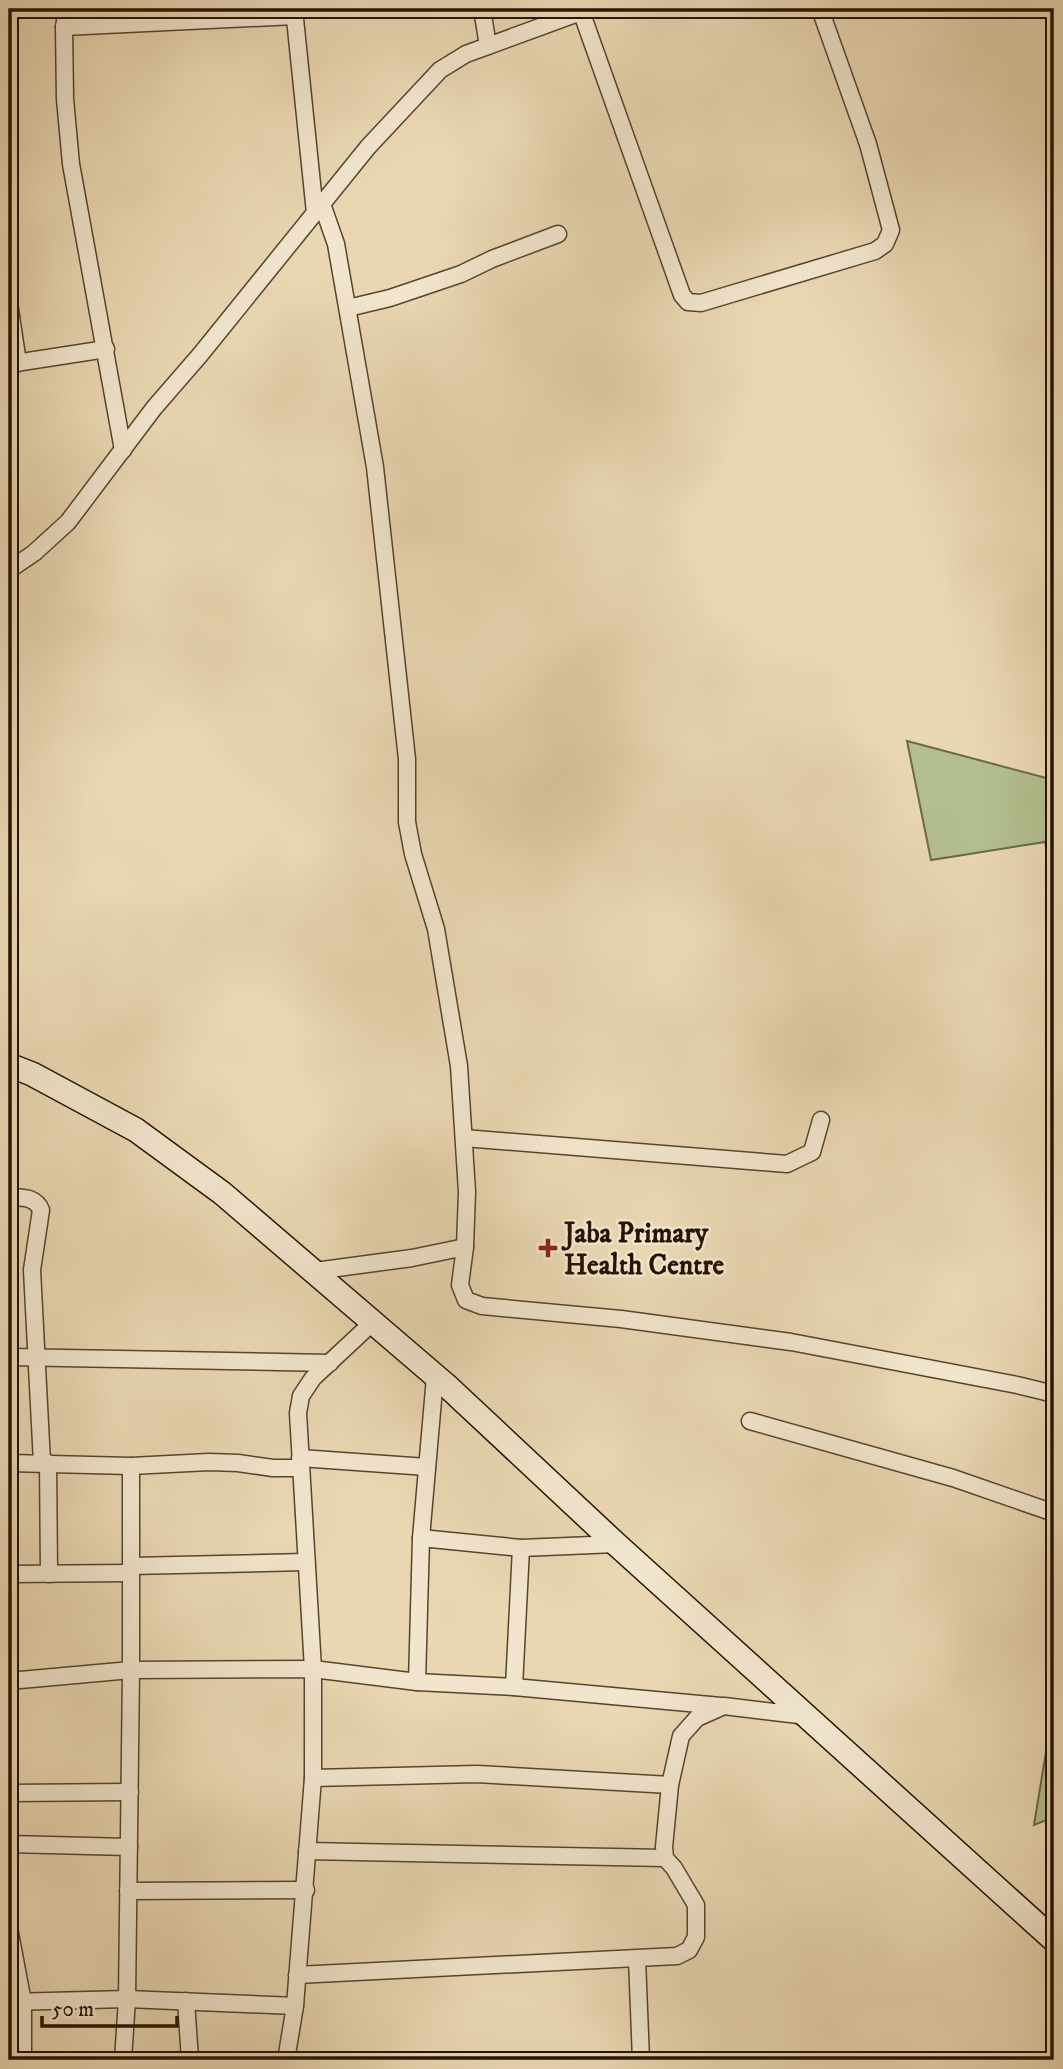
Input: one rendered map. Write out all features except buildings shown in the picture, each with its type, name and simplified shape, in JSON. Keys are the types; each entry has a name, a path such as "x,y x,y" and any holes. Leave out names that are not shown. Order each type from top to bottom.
{"main road":[{"path":"9,1065 32,1074 136,1130 222,1193 435,1377 1054,1940"}],"street":[{"path":"67,9 64,27 65,99 71,164 123,450"},
{"path":"482,9 488,46"},
{"path":"9,570 34,553 68,522 154,408 368,147 440,70 466,54 585,10 681,295 688,302 701,303 875,251 886,244 891,230 868,144 820,9"},
{"path":"64,27 295,13 318,209 337,244 375,467 407,759 407,822 413,854 436,929 459,1066 467,1192 465,1247 460,1285 466,1300 482,1306 621,1319 791,1342 1054,1394"},
{"path":"348,308 390,298 461,274 492,258 558,234"},
{"path":"9,303 13,363 106,349"},
{"path":"464,1138 787,1164 813,1152 821,1120"},
{"path":"9,1197 31,1199 38,1202 41,1210 32,1270 45,1463 49,1574"},
{"path":"315,1271 412,1258 465,1247"},
{"path":"286,2060 298,1975 313,1778 313,1669 298,1413 302,1395 313,1378 372,1323"},
{"path":"9,1357 330,1363"},
{"path":"416,1682 421,1538 435,1377"},
{"path":"750,1421 953,1478 1054,1513"},
{"path":"9,1463 131,1466 209,1462 273,1468 301,1463 426,1467"},
{"path":"123,2060 127,1998 130,1793 131,1466"},
{"path":"421,1538 521,1548 616,1544"},
{"path":"514,1687 521,1548"},
{"path":"9,1574 306,1562"},
{"path":"9,1681 131,1670 313,1669 416,1682 514,1687 807,1716"},
{"path":"298,1975 637,1959 677,1956 689,1950 696,1937 696,1905 665,1858 670,1785 681,1736 697,1718 724,1706"},
{"path":"313,1778 477,1774 670,1785"},
{"path":"9,1793 130,1793"},
{"path":"9,1844 129,1847"},
{"path":"307,1851 665,1858"},
{"path":"128,1891 306,1890"},
{"path":"9,1928 23,2060"},
{"path":"637,1959 640,2060"},
{"path":"16,2002 127,1998 295,2006"},
{"path":"186,2001 190,2060"}],"green space":[{"path":"907,741 1054,780 1054,885 1045,842 931,860"},
{"path":"1054,1703 1054,1817 1034,1825"}],"place":[{"name":"Jaba Primary Health Centre","path":"548,1248"}]}
